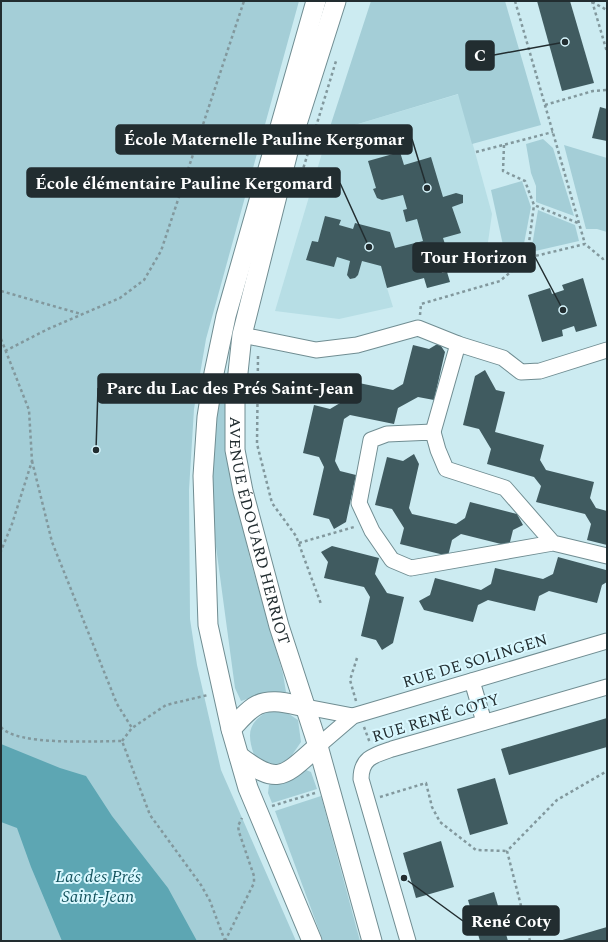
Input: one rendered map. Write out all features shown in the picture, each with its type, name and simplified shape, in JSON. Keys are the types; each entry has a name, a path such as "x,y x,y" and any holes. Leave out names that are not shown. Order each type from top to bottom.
{"main road":[{"name":"AVENUE ÉDOUARD HERRIOT","path":"312,941 248,788 231,729 208,625 202,476 207,417 214,373 226,316 316,1"},
{"name":"AVENUE ÉDOUARD HERRIOT","path":"336,1 288,152 250,337 235,401 235,450 243,491 279,626 318,746 372,941"},
{"path":"231,729 253,708 261,704 271,702 306,707"},
{"path":"239,756 255,769 277,776 285,774 318,746"}],"street":[{"path":"250,337 316,350 357,345 418,328 458,344 503,358 520,372 540,371 607,350"},
{"path":"458,344 433,432 438,450 446,468 505,488 553,543"},
{"path":"433,432 387,434 371,440 359,503 372,531 392,560 411,568 553,543 607,556"},
{"name":"RUE DE SOLINGEN","path":"318,746 353,716 607,641"},
{"path":"472,681 484,722"},
{"name":"RUE RENÉ COTY","path":"408,941 361,779 361,770 365,762 374,755 607,687"},
{"name":"RUE DE SOLINGEN","path":"306,707 353,716"}],"path":[{"path":"5,351 82,314 120,298 144,280 160,251 244,1"},
{"path":"515,1 585,244 603,259 607,257"},
{"path":"592,1 607,10"},
{"path":"592,1 607,52"},
{"path":"298,185 337,60"},
{"path":"545,105 593,91 607,90"},
{"path":"476,152 552,132"},
{"path":"504,145 503,171 525,181 534,205 527,258"},
{"path":"534,205 579,223"},
{"path":"418,328 421,304 500,281 527,258 585,244"},
{"path":"1,291 82,314"},
{"path":"250,337 257,444 272,502 296,536 321,604"},
{"path":"1,339 29,410 32,461 52,542 117,704 132,728"},
{"path":"1,551 12,524 32,461"},
{"path":"299,543 368,523"},
{"path":"122,741 132,728 166,705 210,695"},
{"path":"1,727 6,733 45,741 122,741"},
{"path":"122,741 150,815 201,885 210,901 225,941"},
{"path":"432,807 440,822 476,850 507,851 557,800 607,771"},
{"path":"225,941 254,883 254,876 238,826 244,814"},
{"path":"507,851 530,941"}],"shaded area":[{"path":"1,1 299,1 206,339 194,409 189,490 190,619 197,665 221,770 296,941 1,941"},
{"path":"371,1 505,1 541,125 472,144 458,94 328,133"},
{"path":"459,94 492,214 487,249 446,247 435,250 442,273 447,272 450,282 427,288 424,278 387,288 393,307 339,319 275,311 328,133"},
{"path":"543,139 553,148 574,216 536,202 536,186 531,173 526,144"},
{"path":"564,145 607,158 607,232 597,229 586,229"},
{"path":"522,181 531,207 522,254 506,259 491,190"},
{"path":"538,210 575,225 579,241 531,252"},
{"path":"223,375 231,377 229,465 250,559 283,674 286,692 263,694 241,701 235,688 214,532 210,470"},
{"path":"271,709 283,710 298,720 301,742 290,758 282,763 271,765 254,755 250,740 250,733 251,728 258,718"},
{"path":"306,770 311,772 317,789 272,803 268,793 269,785 296,777"},
{"path":"321,796 360,941 323,941 275,811"}],"water":[{"name":"Lac des Prés Saint-Jean","path":"1,744 60,768 86,776 112,816 168,888 197,941 62,941 31,867 17,828 1,822"}],"building":[{"path":"537,1 570,1 594,83 562,91"},
{"path":"600,107 607,109 607,141 592,138"},
{"path":"400,152 404,165 431,157 443,197 456,193 463,195 463,203 452,207 461,233 443,238 446,247 435,250 442,273 447,272 450,282 427,288 424,278 387,288 381,266 362,261 358,275 355,278 350,279 347,275 350,261 337,257 334,267 306,260 312,241 318,242 325,216 341,220 339,225 353,229 355,223 390,232 395,248 423,241 417,219 406,222 403,210 407,209 403,195 382,200 377,198 373,189 376,188 368,161"},
{"path":"583,278 597,326 576,332 574,326 562,330 563,336 542,342 528,295 550,288 552,294 564,290 562,285"},
{"path":"439,343 445,352 434,400 418,397 398,408 394,424 350,415 344,419 335,461 340,471 356,475 346,522 334,529 329,519 313,515 324,467 319,457 303,453 314,405 330,409 350,397 354,382 393,390 403,384 413,345 429,349"},
{"path":"485,370 496,390 505,392 495,432 544,445 540,460 546,470 594,482 590,498 596,508 607,511 607,545 587,540 591,524 585,514 536,502 541,486 534,477 487,464 491,449 479,429 463,425 475,376"},
{"path":"414,454 419,464 409,508 412,514 456,524 465,518 470,502 517,514 523,525 513,530 509,546 461,534 452,540 448,556 400,544 404,528 392,509 375,505 387,457 403,461"},
{"path":"332,546 379,558 375,574 387,593 404,597 393,643 382,650 376,640 361,636 370,597 364,587 324,578 328,562 321,552"},
{"path":"558,557 606,570 607,582 602,585 597,603 549,591 539,596 535,611 488,600 478,605 473,622 424,610 419,601 430,595 435,578 481,590 491,584 495,568 543,579 553,574"},
{"path":"607,718 607,747 509,775 501,749"},
{"path":"495,778 508,824 470,835 457,789"},
{"path":"441,841 454,887 416,898 403,853"},
{"path":"494,892 508,941 480,941 468,900"},
{"path":"607,927 607,941 559,941"}],"place":[{"name":"C","path":"565,42"},
{"name":"École Maternelle Pauline Kergomar","path":"427,188"},
{"name":"École élémentaire Pauline Kergomard","path":"369,247"},
{"name":"Tour Horizon","path":"563,310"},
{"name":"Parc du Lac des Prés Saint-Jean","path":"96,450"},
{"name":"René Coty","path":"404,878"}]}
